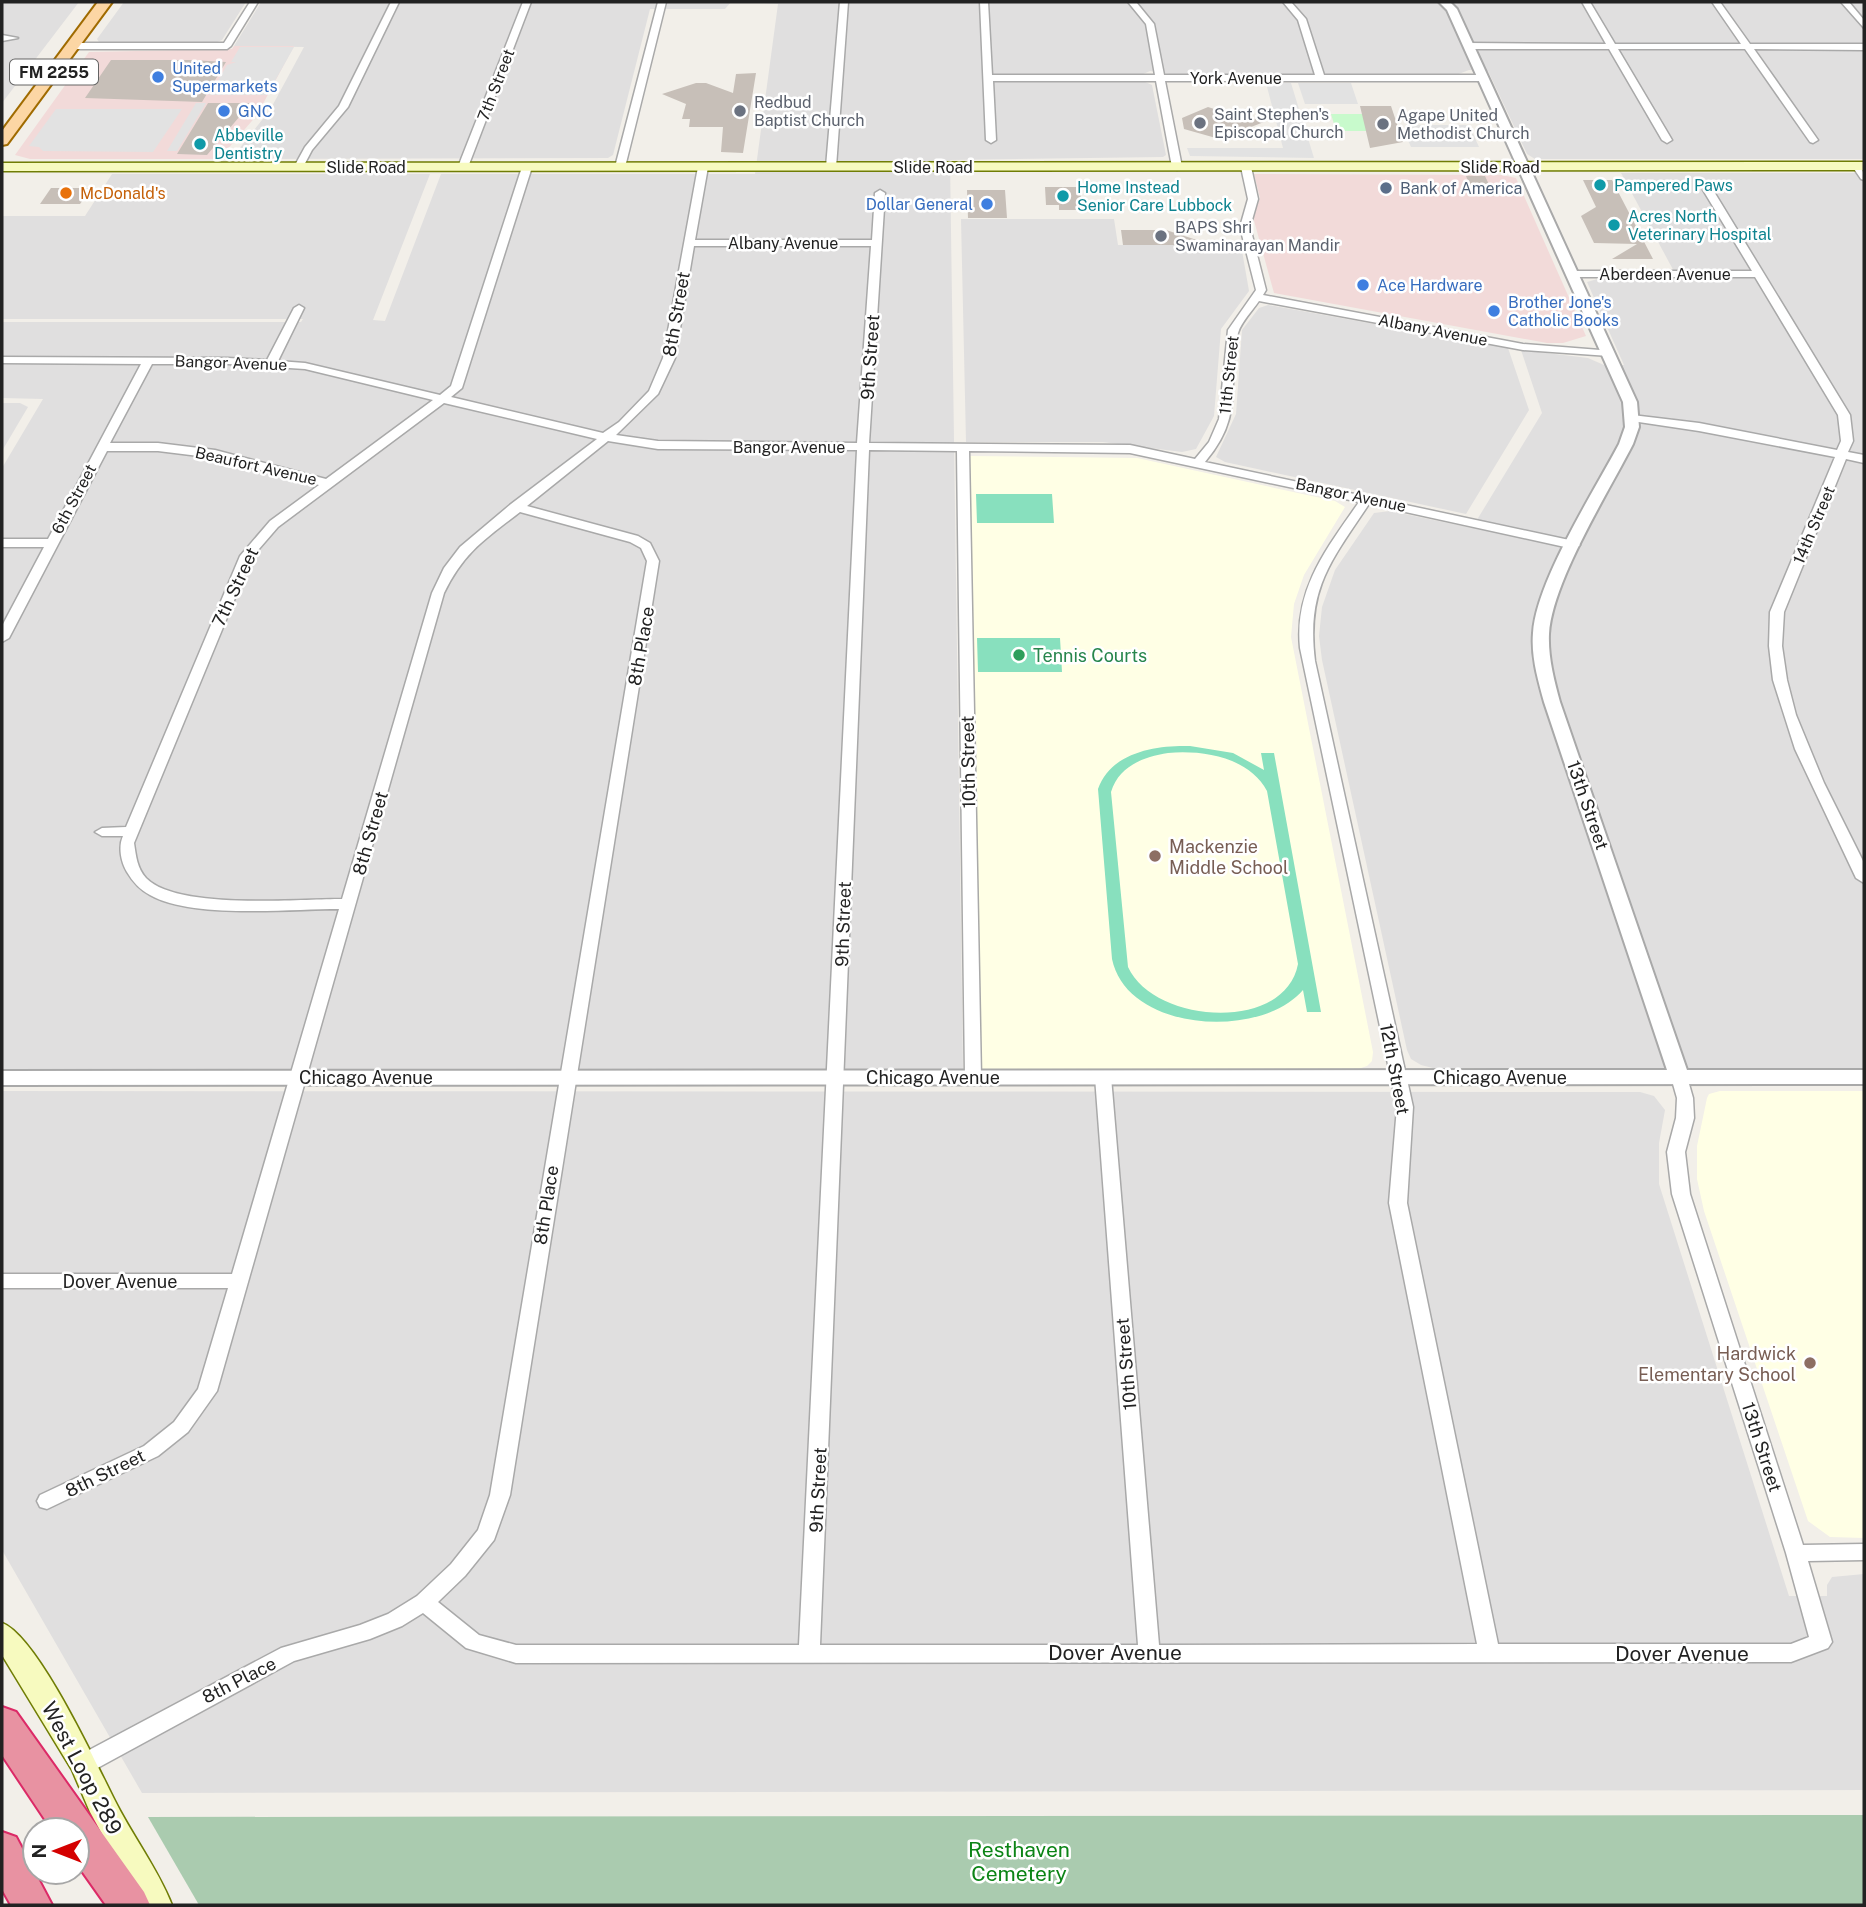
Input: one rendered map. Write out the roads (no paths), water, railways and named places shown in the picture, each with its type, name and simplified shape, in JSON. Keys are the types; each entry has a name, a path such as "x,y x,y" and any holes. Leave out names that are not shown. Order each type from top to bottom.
{"highway":[{"path":"2,1724 66,1816"},
{"path":"2,1850 33,1905"},
{"path":"91,1852 130,1905"}],"main road":[{"name":"FM 2255","path":"2,141 105,2"},
{"name":"Slide Road","path":"2,167 1524,166 1862,170"},
{"name":"West Loop 289","path":"2,1634 20,1657 84,1764 100,1803 157,1905"}],"street":[{"path":"72,46 227,46 254,2"},
{"path":"299,167 308,149 344,107 395,2"},
{"name":"7th Street","path":"464,167 527,2"},
{"path":"620,167 662,2"},
{"path":"831,167 844,2"},
{"path":"984,2 991,140"},
{"path":"1132,2 1150,24 1177,167"},
{"path":"1287,2 1301,19 1320,78"},
{"path":"1444,2 1452,9 1629,396 1632,418 1688,425 1864,460"},
{"path":"1586,2 1667,140"},
{"path":"1716,2 1813,140"},
{"path":"1845,2 1864,25"},
{"path":"2,38 14,38"},
{"path":"1469,46 1864,47"},
{"name":"York Avenue","path":"988,78 1483,78"},
{"name":"7th Street","path":"350,904 199,904 173,899 148,887 132,871 126,859 131,831 246,556 275,524 327,483 445,399 456,388 527,167"},
{"name":"8th Street","path":"47,1501 151,1451 181,1427 207,1391 438,593 450,568 464,550 640,407 663,376 669,358 703,167"},
{"path":"1246,167 1253,199 1245,227 1260,281 1257,297"},
{"name":"14th Street","path":"1708,190 1844,415 1847,431 1842,455 1777,612 1774,637 1783,700 1864,878"},
{"name":"9th Street","path":"809,1654 837,1078 863,447 880,193"},
{"name":"Albany Avenue","path":"688,243 878,243"},
{"name":"Aberdeen Avenue","path":"1572,274 1759,274"},
{"name":"Albany Avenue","path":"1257,297 1523,347 1609,353"},
{"name":"11th Street","path":"1198,463 1216,443 1225,419 1233,330 1257,297"},
{"path":"272,362 299,308"},
{"name":"Bangor Avenue","path":"2,360 272,362 322,370 603,438 701,447 1130,449 1574,545"},
{"name":"6th Street","path":"2,638 148,361"},
{"name":"13th Street","path":"1632,418 1626,444 1549,593 1540,618 1538,642 1542,669 1679,1077 1685,1108 1676,1152 1681,1194 1796,1553 1821,1642"},
{"name":"Beaufort Avenue","path":"102,447 190,450 238,459 327,483"},
{"name":"10th Street","path":"962,447 973,1077"},
{"name":"12th Street","path":"1367,499 1316,581 1307,606 1305,628 1311,674 1405,1107 1405,1128 1397,1179 1398,1203 1489,1653"},
{"name":"8th Place","path":"84,1764 288,1654 363,1633 395,1620 424,1602 458,1570 487,1534 500,1495 653,561 646,546 634,539 515,507"},
{"path":"2,543 51,543"},
{"path":"102,832 131,831"},
{"name":"10th Street","path":"1103,1077 1149,1651"},
{"name":"Chicago Avenue","path":"2,1078 1864,1077"},
{"name":"Dover Avenue","path":"2,1281 238,1281"},
{"path":"1796,1553 1864,1552"},
{"name":"Dover Avenue","path":"424,1602 473,1642 516,1654 1149,1651 1791,1653 1821,1642"}],"place":[{"name":"United Supermarkets","path":"158,77"},
{"name":"GNC","path":"224,111"},
{"name":"Redbud Baptist Church","path":"740,111"},
{"name":"Saint Stephen's Episcopal Church","path":"1200,123"},
{"name":"Agape United Methodist Church","path":"1383,124"},
{"name":"Abbeville Dentistry","path":"200,144"},
{"name":"Pampered Paws","path":"1600,185"},
{"name":"Bank of America","path":"1386,188"},
{"name":"McDonald's","path":"66,193"},
{"name":"Home Instead Senior Care Lubbock","path":"1063,196"},
{"name":"Dollar General","path":"987,204"},
{"name":"Acres North Veterinary Hospital","path":"1614,225"},
{"name":"BAPS Shri Swaminarayan Mandir","path":"1161,236"},
{"name":"Ace Hardware","path":"1363,285"},
{"name":"Brother Jone's Catholic Books","path":"1494,311"},
{"name":"Tennis Courts","path":"1019,655"},
{"name":"Mackenzie Middle School","path":"1155,856"},
{"name":"Hardwick Elementary School","path":"1810,1363"}],"park label":[{"name":"Resthaven Cemetery","path":"1019,1861"}]}
